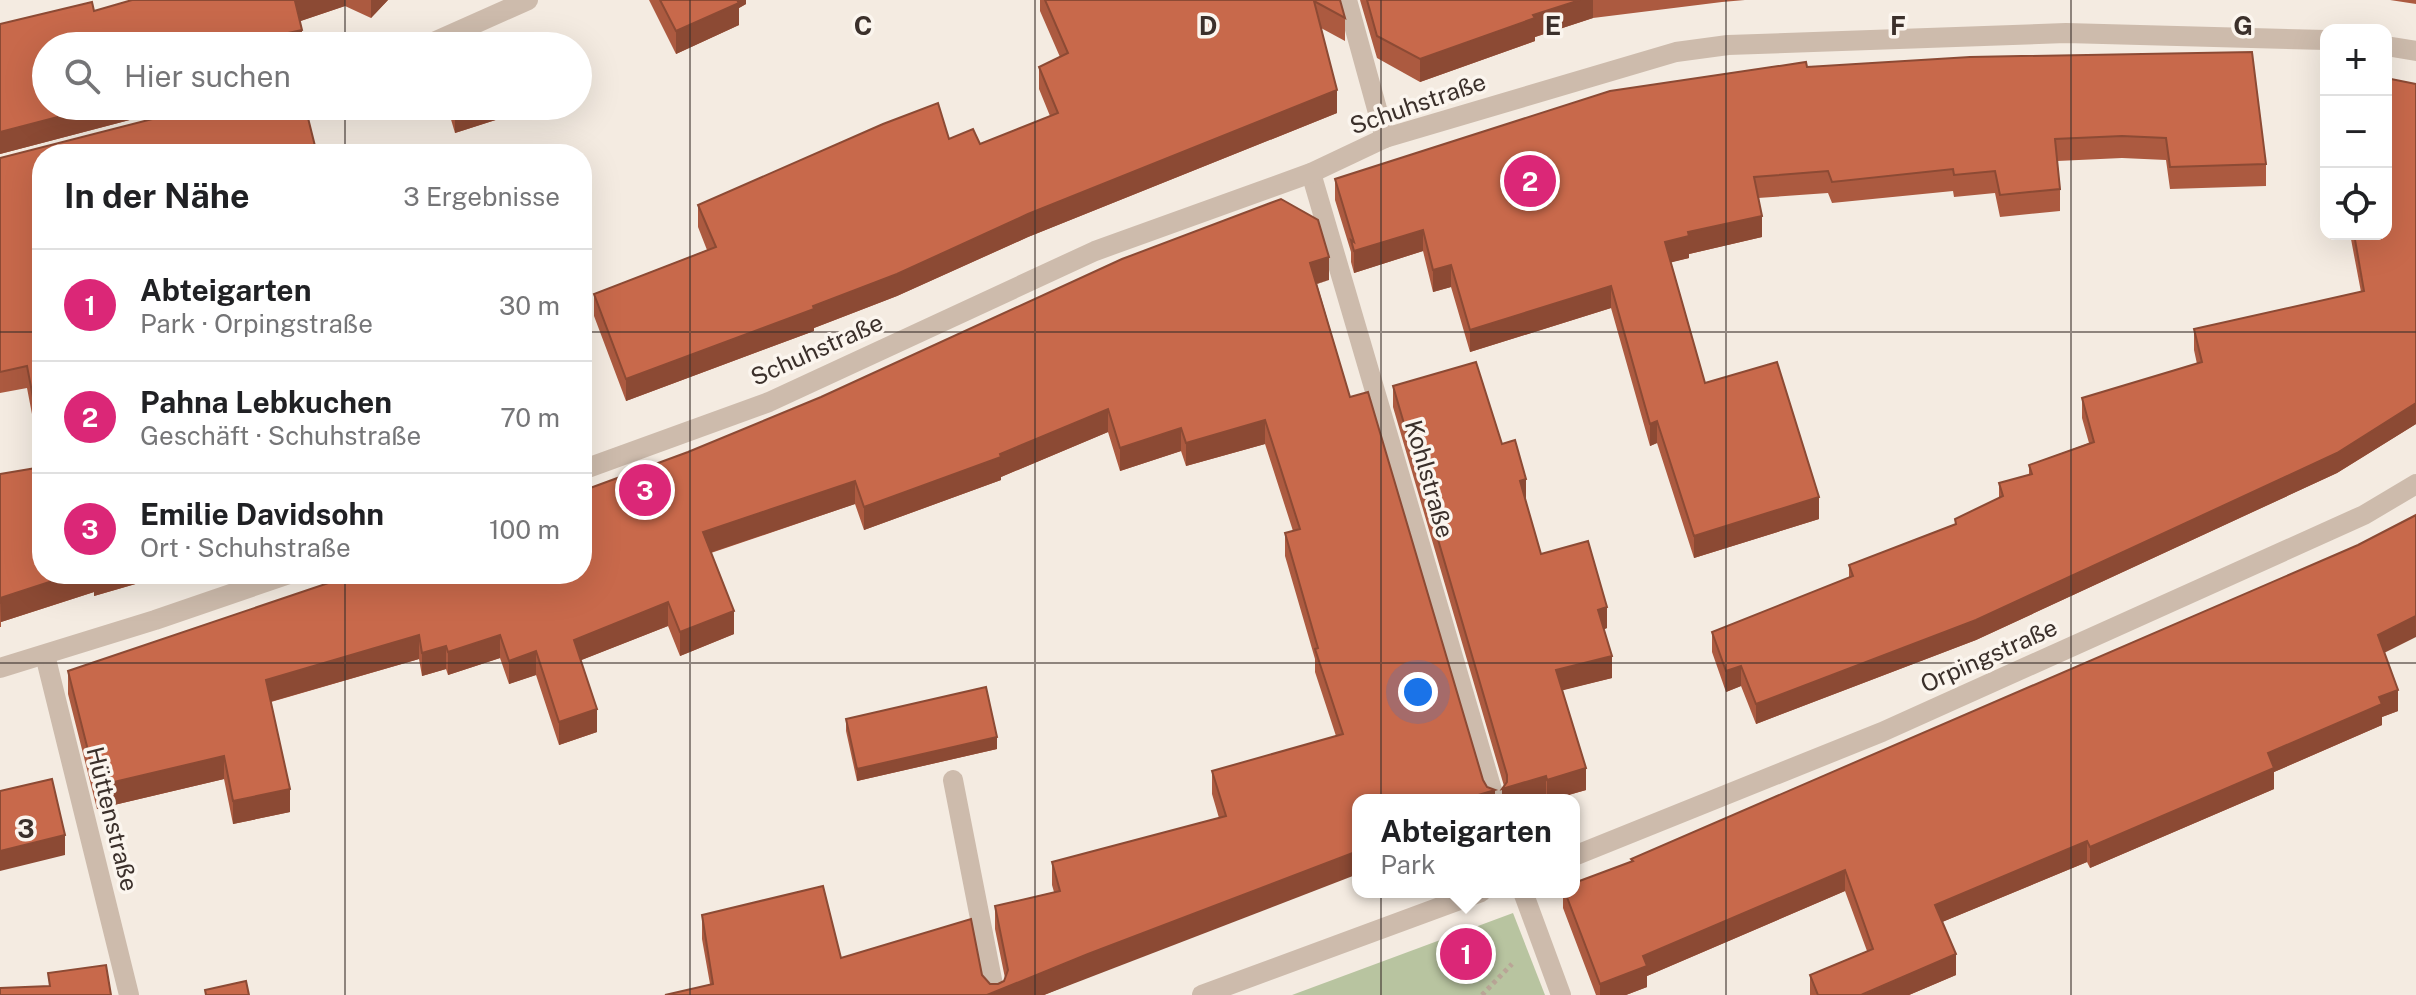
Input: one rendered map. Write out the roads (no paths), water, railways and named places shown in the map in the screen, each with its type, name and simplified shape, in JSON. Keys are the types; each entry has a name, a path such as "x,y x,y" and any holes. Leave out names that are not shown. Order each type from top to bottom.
{"street":[{"path":"456,32 528,0"},
{"path":"1347,0 1385,138"},
{"name":"Schuhstraße","path":"592,466 769,402 1095,251 1311,173 1385,138 1676,52 1728,45 2066,33 2320,40"},
{"path":"2392,47 2416,51"},
{"name":"Kohlstraße","path":"1311,173 1493,794"},
{"name":"Orpingstraße","path":"1580,854 1882,732 2364,515 2416,484"},
{"path":"0,668 259,584"},
{"name":"Hüttenstraße","path":"45,655 129,995"},
{"path":"953,780 995,995"},
{"path":"1202,995 1465,898"},
{"path":"1525,898 1561,995"}],"place":[{"name":"Pahna Lebkuchen","path":"1530,181"},
{"name":"Emilie Davidsohn","path":"645,490"},
{"name":"Abteigarten","path":"1466,954"}]}
